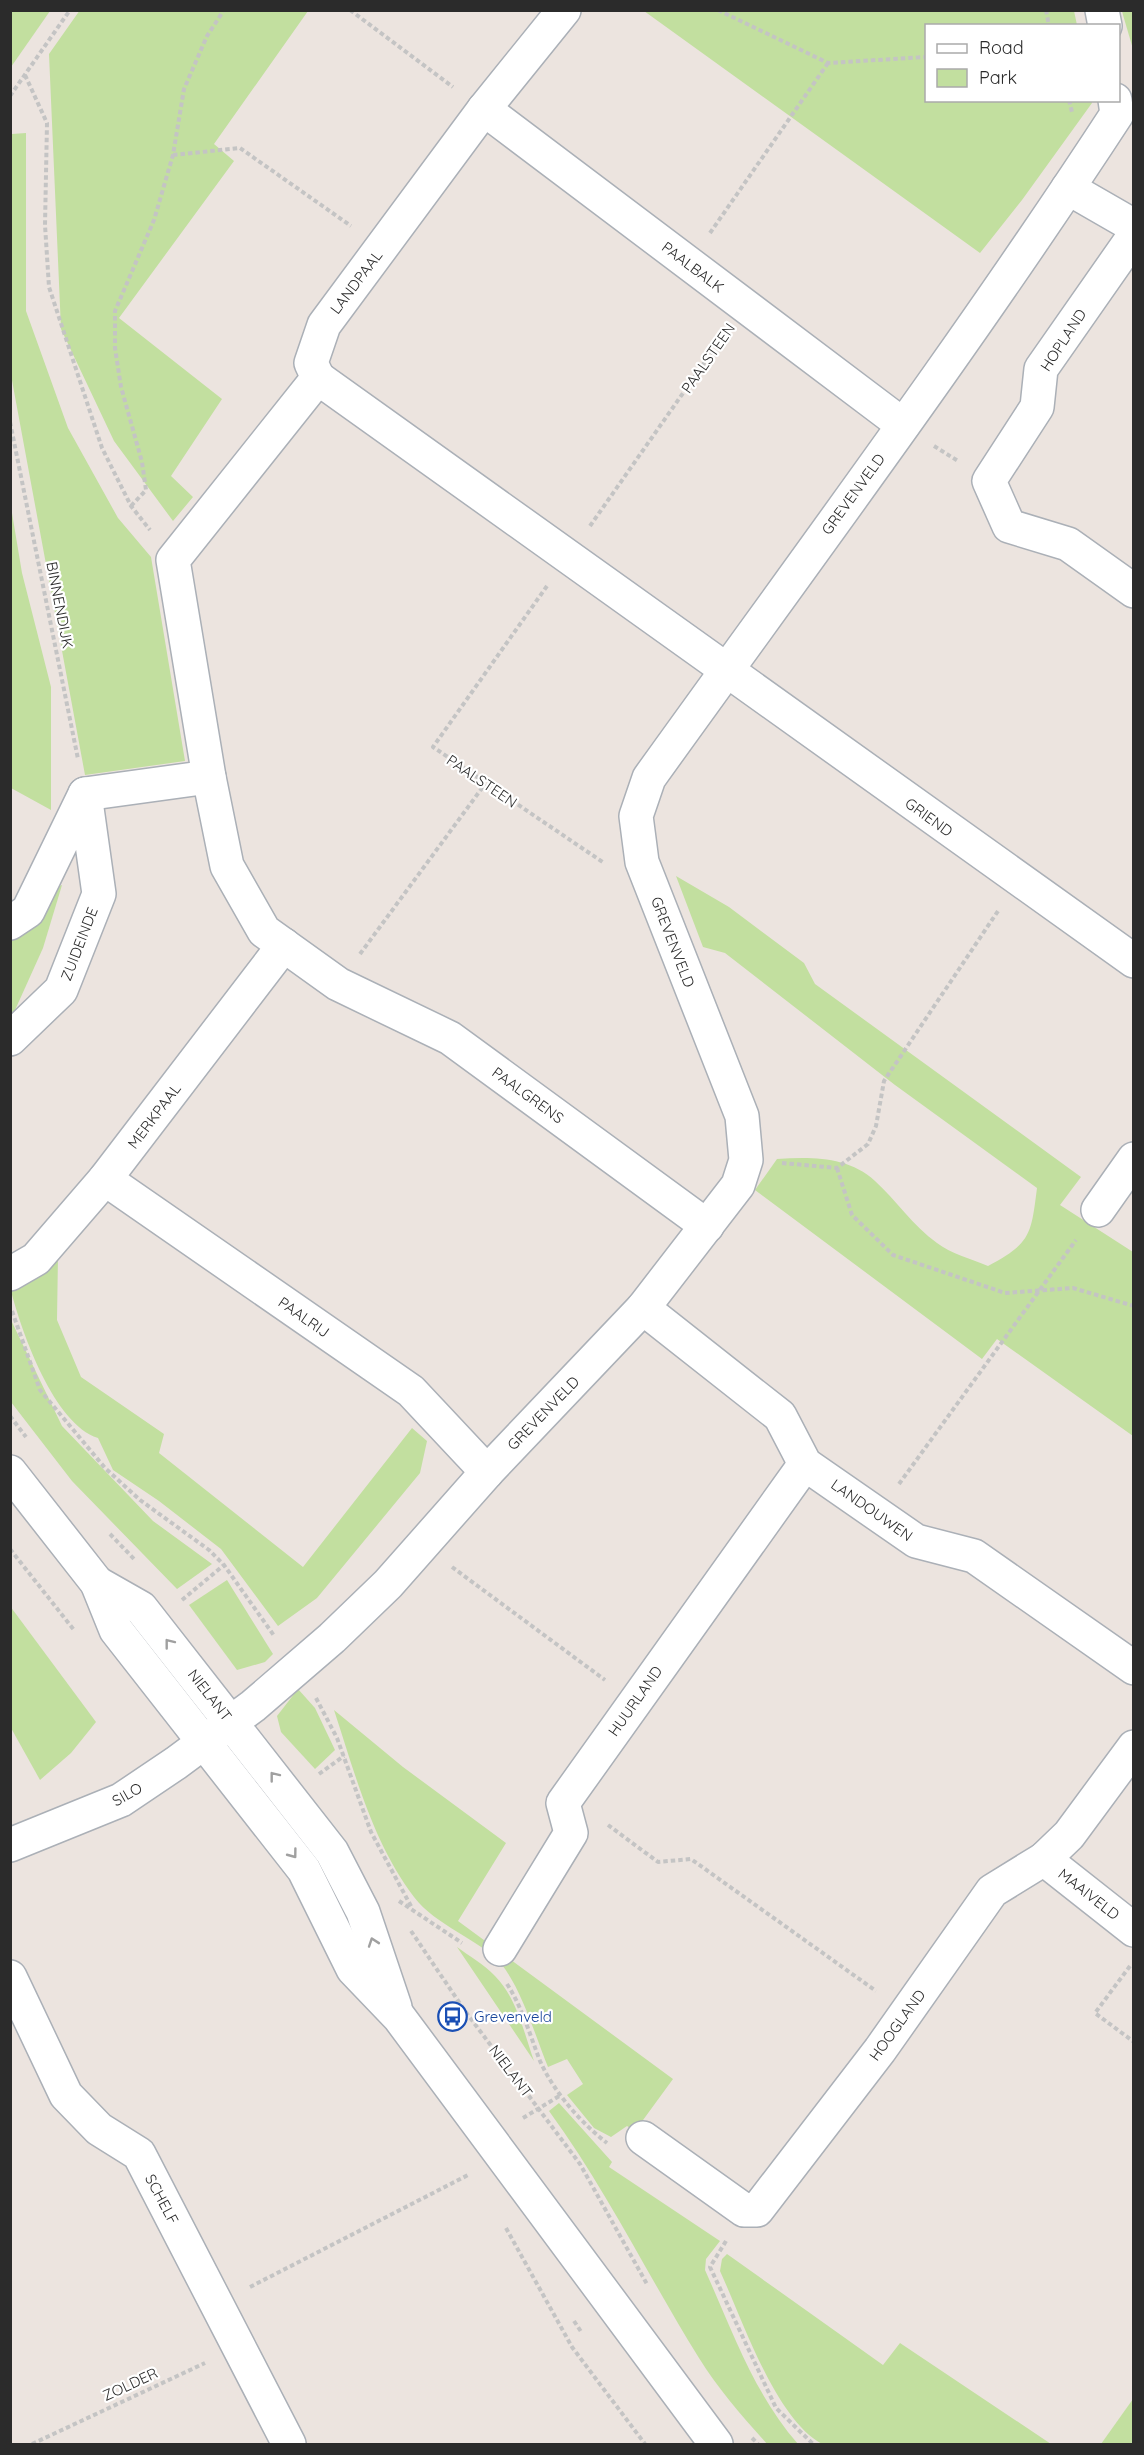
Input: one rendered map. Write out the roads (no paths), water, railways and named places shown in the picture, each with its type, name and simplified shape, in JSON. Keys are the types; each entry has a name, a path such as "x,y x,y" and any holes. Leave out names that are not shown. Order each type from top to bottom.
{"street":[{"name":"LANDPAAL","path":"318,378 311,363 324,325 484,109 564,10"},
{"name":"GREVENVELD","path":"231,1722 364,1608 487,1472 643,1308 738,1185 746,1160 742,1116 642,862 636,816 649,778 903,425 1068,188 1116,114 1115,102"},
{"name":"PAALBALK","path":"484,109 903,425"},
{"path":"1068,188 1134,225"},
{"name":"HOPLAND","path":"1134,236 1041,369 1037,407 989,481 1009,526 1068,544 1134,591"},
{"path":"10,923 28,911 85,794 209,777 173,560 318,378 726,671"},
{"name":"GRIEND","path":"726,671 1018,881 1134,961"},
{"name":"PAALGRENS","path":"209,777 227,866 264,931 339,984 450,1038 707,1226"},
{"name":"ZUIDEINDE","path":"10,1039 62,990 99,894 85,794"},
{"name":"MERKPAAL","path":"10,1274 36,1259 105,1179 284,945"},
{"path":"1098,1210 1134,1159"},
{"name":"PAALRIJ","path":"105,1179 411,1391 487,1472"},
{"name":"LANDOUWEN","path":"643,1308 780,1416 805,1464 916,1541 974,1556 1134,1668"},
{"name":"HUURLAND","path":"502,1965 572,1833 563,1803 805,1464"},
{"name":"NIELANT","path":"10,1472 97,1583 116,1630 304,1869 353,1970 399,2017 716,2445"},
{"name":"NIELANT","path":"97,1583 141,1608 332,1852 363,1912 399,2017"},
{"name":"SILO","path":"10,1845 121,1800 231,1722"},
{"name":"HOOGLAND","path":"643,2138 744,2210 757,2210 906,2012 992,1891 1044,1859 1069,1835 1134,1747"},
{"name":"MAAIVELD","path":"1044,1859 1134,1930"},
{"name":"SCHELF","path":"10,1977 66,2095 99,2129 139,2154 289,2445"}],"place":[{"name":"Grevenveld","path":"453,2016"}]}
